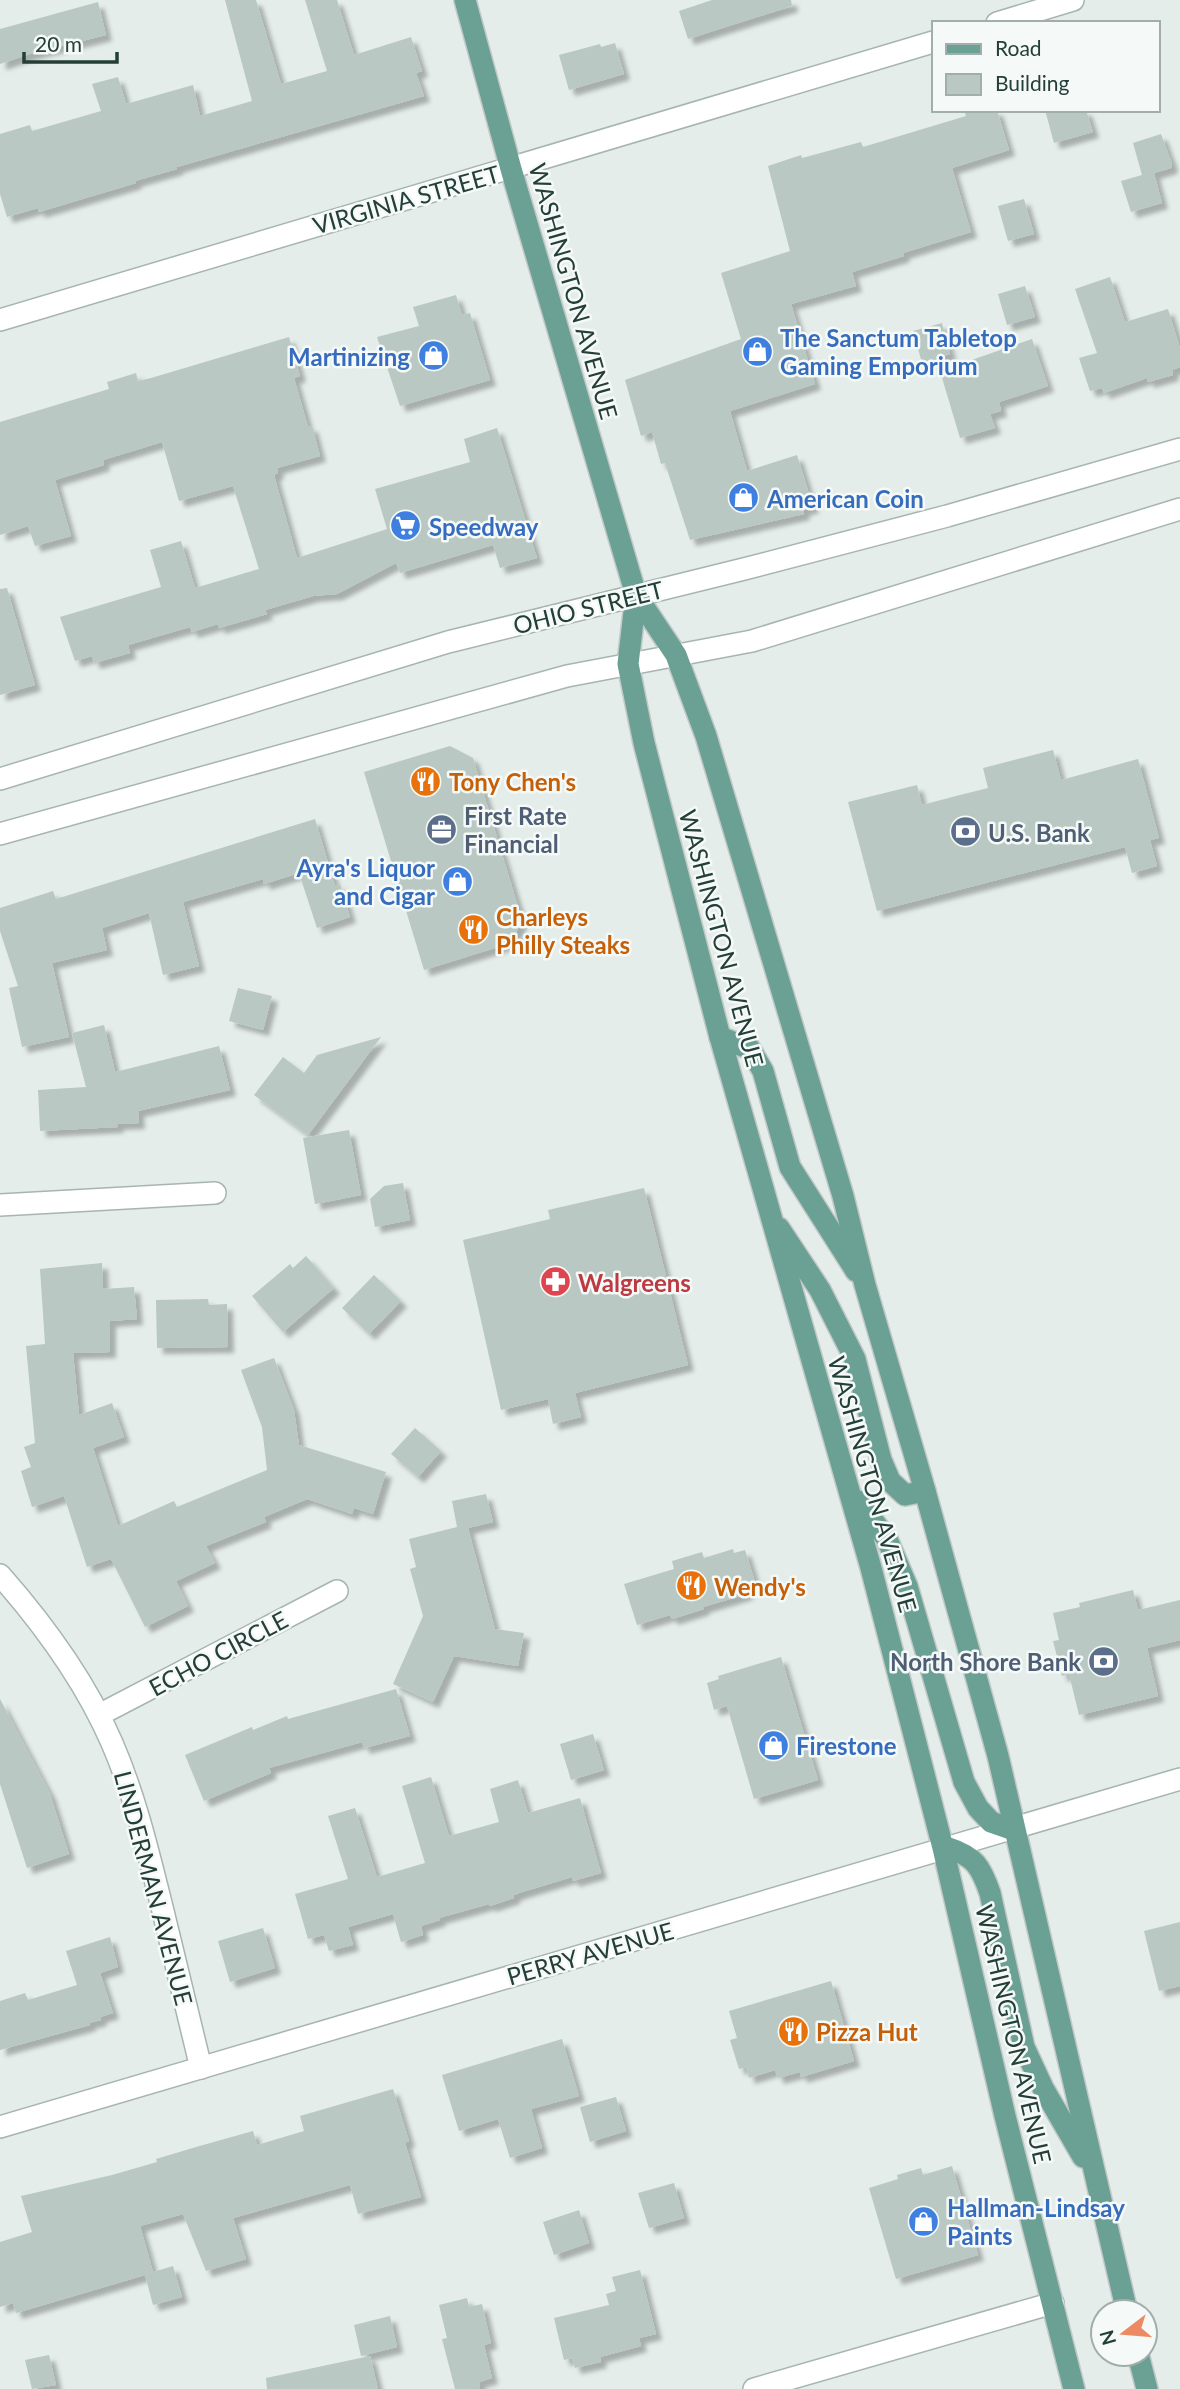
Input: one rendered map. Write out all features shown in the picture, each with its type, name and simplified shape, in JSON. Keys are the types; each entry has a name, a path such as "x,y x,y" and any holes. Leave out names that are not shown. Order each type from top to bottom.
{"main road":[{"name":"WASHINGTON AVENUE","path":"465,0 511,169 636,595 676,655 706,736 843,1196 865,1285 998,1756 1124,2298"},
{"name":"WASHINGTON AVENUE","path":"636,595 628,664 644,743 720,1037 850,1491 945,1848 1005,2116 1073,2389"},
{"path":"720,1037 750,1049 762,1070 790,1167 865,1285"},
{"path":"768,1212 820,1290 855,1359 881,1460 890,1480 905,1495 925,1491"},
{"path":"850,1491 887,1539 907,1586 964,1782 978,1808 991,1822 1014,1830"},
{"path":"945,1848 970,1856 983,1873 990,1893 1024,2047 1043,2088 1094,2178"},
{"path":"1142,2368 1147,2389"}],"street":[{"path":"1004,21 1073,0"},
{"name":"VIRGINIA STREET","path":"0,320 932,42"},
{"name":"OHIO STREET","path":"0,779 448,642 947,516 1180,449"},
{"path":"0,834 567,676 752,641 1180,509"},
{"path":"0,1205 215,1193"},
{"name":"LINDERMAN AVENUE","path":"0,1575 34,1614 64,1655 99,1715 131,1791 201,2068"},
{"name":"ECHO CIRCLE","path":"99,1715 337,1591"},
{"name":"PERRY AVENUE","path":"0,2127 1180,1779"},
{"path":"754,2389 1053,2303"}],"building":[{"path":"225,0 256,0 281,84 327,71 305,0 337,0 354,55 411,37 422,71 416,73 424,96 177,167 135,181 136,183 39,212 38,208 7,217 0,194 0,134 30,125 32,131 101,111 92,84 118,77 126,104 193,85 200,116 252,101"},
{"path":"712,0 791,0 792,6 688,39 679,11"},
{"path":"98,2 106,35 0,64 0,29"},
{"path":"615,43 624,74 569,90 559,55 600,44 601,47"},
{"path":"965,112 998,112 1009,150 952,168 971,232 852,272 856,286 791,304 815,384 730,411 747,471 797,455 813,507 803,510 804,514 690,540 665,463 661,464 652,432 641,436 625,380 741,339 721,273 790,251 768,166 801,155 802,158 861,142 863,147 966,116"},
{"path":"1046,112 1087,112 1093,132 1054,143"},
{"path":"1161,134 1172,164 1171,168 1154,173 1162,203 1131,212 1121,181 1142,175 1133,143"},
{"path":"1024,199 1034,234 1008,241 998,206"},
{"path":"1110,277 1125,322 1168,309 1180,348 1180,367 1172,370 1173,375 1148,382 1147,378 1104,393 1102,388 1090,391 1079,358 1097,353 1075,289"},
{"path":"1025,286 1035,317 1007,325 998,294"},
{"name":"Martinizing","path":"456,295 462,315 470,313 490,380 400,406 377,337 419,326 413,307"},
{"path":"942,323 950,354 922,363 913,331"},
{"path":"289,337 300,376 294,378 308,427 312,426 320,456 277,468 278,473 274,475 297,558 387,529 375,489 470,462 464,439 497,428 537,558 500,568 493,545 400,573 396,563 337,594 313,596 265,610 267,614 219,628 218,624 192,632 190,627 128,645 130,653 94,663 92,656 75,661 60,617 161,587 150,550 181,541 195,588 259,569 233,486 179,501 162,442 103,460 104,465 55,480 71,536 35,546 28,526 0,535 0,422 109,389 107,382 136,373 138,381 151,378"},
{"path":"1032,339 1048,386 999,402 1001,411 990,414 995,428 960,438 940,371"},
{"path":"7,588 35,685 0,695 0,589"},
{"path":"450,746 473,758 522,920 511,943 424,970 364,772"},
{"name":"U.S. Bank","path":"1053,750 1061,780 1138,759 1159,838 1150,840 1157,866 1132,873 1125,847 877,911 848,802 917,785 922,805 988,788 983,768"},
{"path":"315,819 335,886 340,884 350,917 317,928 299,873 264,884 263,879 183,902 199,966 163,975 149,913 102,928 107,950 52,963 69,1037 22,1047 9,988 18,986 0,931 0,908 53,891 56,899"},
{"path":"238,988 272,996 263,1030 229,1021"},
{"path":"104,1025 115,1072 219,1046 230,1090 138,1111 139,1123 117,1124 118,1127 40,1131 38,1090 86,1087 72,1033"},
{"path":"381,1037 308,1135 254,1095 283,1057 304,1073 317,1055"},
{"path":"349,1130 361,1195 315,1204 303,1138"},
{"path":"403,1183 410,1220 375,1227 370,1199 384,1186"},
{"name":"Walgreens","path":"644,1188 688,1365 575,1393 581,1417 553,1424 548,1399 501,1410 463,1240 550,1219 548,1210"},
{"path":"306,1256 334,1288 283,1332 252,1296 290,1264 293,1268"},
{"path":"102,1263 103,1289 134,1287 137,1319 110,1321 110,1352 73,1353 79,1415 112,1403 124,1437 93,1448 118,1526 174,1501 177,1507 267,1470 262,1427 241,1370 274,1358 294,1410 299,1445 386,1472 373,1514 354,1508 352,1514 307,1499 264,1517 266,1522 206,1546 215,1563 176,1581 188,1606 145,1627 111,1559 87,1567 64,1496 32,1507 21,1471 31,1467 24,1447 35,1443 26,1346 45,1344 40,1269"},
{"path":"374,1275 401,1301 369,1334 342,1308"},
{"path":"208,1299 209,1305 227,1304 228,1347 157,1348 156,1300"},
{"path":"415,1428 441,1451 418,1477 391,1454"},
{"path":"486,1494 493,1522 468,1528 495,1629 524,1633 518,1666 454,1656 433,1702 393,1684 423,1616 410,1569 416,1567 409,1539 457,1527 452,1501"},
{"name":"Wendy's","path":"733,1549 734,1553 745,1550 757,1588 746,1591 747,1594 672,1619 670,1615 637,1625 624,1584 674,1569 672,1561 702,1552 704,1558"},
{"name":"North Shore Bank","path":"1133,1590 1138,1610 1180,1600 1180,1640 1147,1648 1158,1696 1079,1715 1069,1674 1062,1676 1053,1641 1059,1640 1053,1613 1080,1607 1079,1603"},
{"name":"Firestone","path":"781,1657 818,1780 754,1799 727,1706 714,1710 707,1683 719,1679 718,1676"},
{"path":"396,1689 410,1736 364,1748 362,1742 269,1768 271,1773 204,1801 185,1755 252,1727 253,1730 287,1716 288,1719"},
{"path":"0,1699 50,1794 69,1854 27,1868 0,1784"},
{"path":"593,1734 604,1770 571,1780 560,1744"},
{"path":"431,1777 449,1836 499,1822 490,1789 518,1780 528,1813 580,1798 601,1873 573,1881 572,1877 519,1893 514,1895 514,1898 490,1906 489,1904 439,1918 440,1920 421,1926 423,1935 401,1942 393,1914 348,1927 353,1945 329,1951 324,1935 308,1939 295,1894 348,1879 328,1816 355,1808 377,1877 425,1863 402,1786"},
{"path":"1180,1922 1180,1986 1159,1991 1144,1931"},
{"path":"263,1928 275,1968 230,1982 218,1941"},
{"path":"110,1937 118,1967 100,1973 113,2013 100,2017 101,2020 89,2023 90,2025 0,2050 0,2001 25,1993 28,2000 77,1985 66,1951"},
{"name":"Pizza Hut","path":"831,1981 854,2061 801,2077 800,2072 778,2078 775,2070 749,2078 746,2067 739,2069 730,2040 737,2038 729,2011"},
{"path":"562,2039 579,2096 531,2109 542,2148 510,2158 498,2119 459,2131 442,2075"},
{"path":"393,2089 409,2141 405,2143 421,2197 358,2214 350,2185 233,2218 246,2259 206,2271 183,2214 140,2226 153,2272 173,2266 182,2297 153,2305 145,2275 16,2313 13,2303 0,2307 0,2242 32,2232 21,2196 112,2175 157,2162 156,2159 253,2131 257,2145 304,2131 300,2116"},
{"path":"616,2097 626,2131 590,2142 580,2107"},
{"name":"Hallman-Lindsay Paints","path":"952,2166 978,2255 896,2279 869,2188 921,2168 923,2175"},
{"path":"674,2183 684,2218 649,2228 638,2193"},
{"path":"579,2210 589,2243 554,2255 543,2222"},
{"path":"640,2270 656,2334 639,2338 641,2346 600,2357 601,2362 575,2368 572,2358 564,2360 554,2318 609,2305 606,2294 616,2291 612,2277"},
{"path":"467,2298 469,2307 482,2304 491,2343 484,2345 492,2378 479,2382 480,2389 455,2389 442,2339 447,2338 439,2305"},
{"path":"390,2316 397,2347 361,2356 354,2325"},
{"path":"49,2355 56,2385 32,2389 25,2360"},
{"path":"370,2356 378,2389 267,2389 266,2378"}],"place":[{"name":"The Sanctum Tabletop Gaming Emporium","path":"757,351"},
{"name":"Martinizing","path":"433,356"},
{"name":"American Coin","path":"744,498"},
{"name":"Speedway","path":"406,526"},
{"name":"Tony Chen's","path":"426,781"},
{"name":"First Rate Financial","path":"441,829"},
{"name":"U.S. Bank","path":"965,832"},
{"name":"Ayra's Liquor and Cigar","path":"458,881"},
{"name":"Charleys Philly Steaks","path":"473,930"},
{"name":"Walgreens","path":"555,1282"},
{"name":"Wendy's","path":"691,1586"},
{"name":"North Shore Bank","path":"1104,1661"},
{"name":"Firestone","path":"773,1745"},
{"name":"Pizza Hut","path":"793,2031"},
{"name":"Hallman-Lindsay Paints","path":"924,2221"}]}
